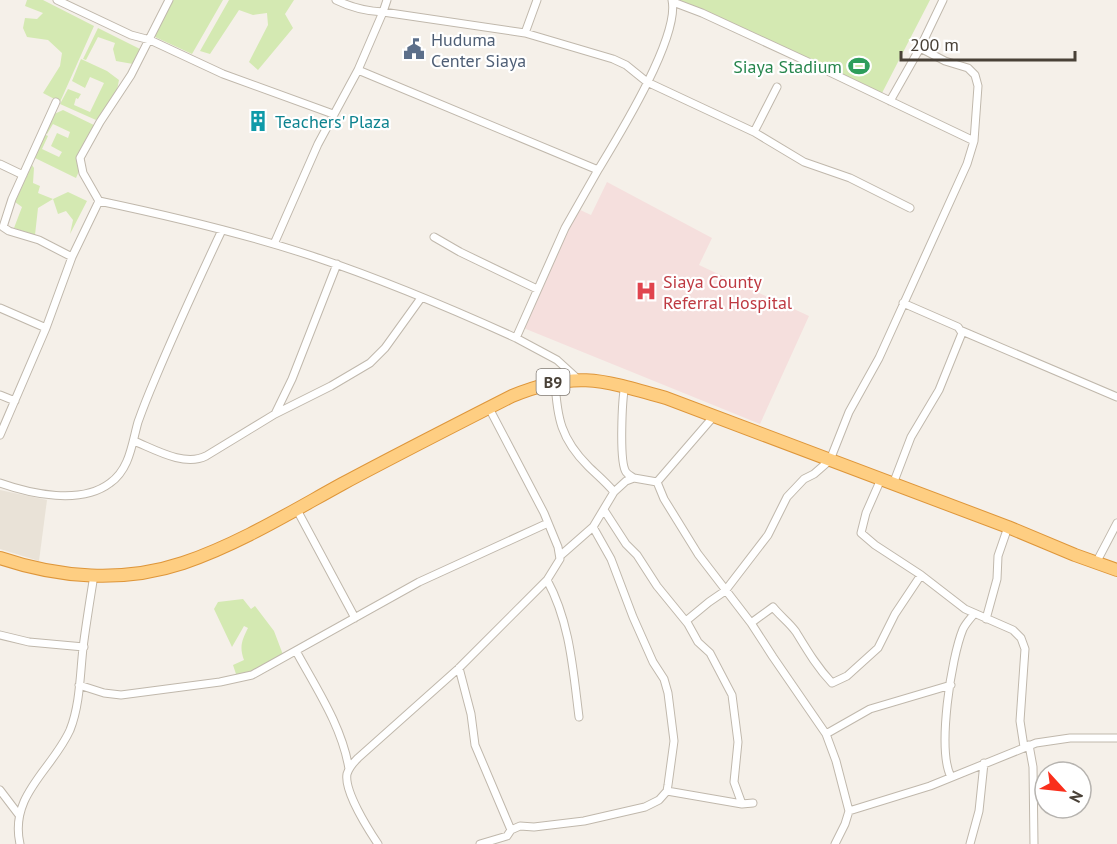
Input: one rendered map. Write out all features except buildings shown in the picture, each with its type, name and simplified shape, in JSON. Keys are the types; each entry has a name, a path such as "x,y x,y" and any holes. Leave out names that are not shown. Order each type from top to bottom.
{"highway":[{"name":"B9","path":"0,558 49,572 94,575 135,573 183,563 234,541 517,393 555,381 600,380 666,398 1117,570"}],"street":[{"path":"57,0 131,35 150,40 223,74 333,114"},
{"path":"169,0 150,40 89,139 80,158 83,173 99,201 222,230 337,264 516,338 557,360 579,380"},
{"path":"336,0 349,7 365,11 525,33 608,57 626,65 647,82 754,132 804,162 850,178 910,208"},
{"path":"274,244 333,114 358,70 387,0"},
{"path":"525,33 537,0"},
{"path":"890,102 943,0"},
{"path":"516,338 577,205 647,82 669,31 673,18 673,1 974,141"},
{"path":"686,621 725,591 768,536 787,497 804,479 814,474 830,460 849,412 879,358 968,164 974,141 978,86 975,75 968,68 945,61 920,48"},
{"path":"358,70 598,170"},
{"path":"754,132 777,87"},
{"path":"56,102 5,217 3,227 39,240 72,257"},
{"path":"0,164 23,175"},
{"path":"0,435 46,328 72,257 99,201"},
{"path":"0,483 49,495 78,494 110,484 116,478 123,469 134,441 152,386 222,230"},
{"path":"434,237 537,289"},
{"path":"274,414 292,379 337,264"},
{"path":"134,441 177,458 201,459 274,414 331,386 370,363 385,348 421,298"},
{"path":"903,303 946,321 962,331 1117,397"},
{"path":"0,308 46,328"},
{"path":"962,331 939,390 887,482 866,513 861,533 874,545 921,574 958,604 974,614 1017,633 1024,643 1020,721 1033,766 1034,844"},
{"path":"555,381 560,424 565,435 580,458 614,492"},
{"path":"625,385 622,409 623,456 626,472 634,478 657,482"},
{"path":"0,396 15,401"},
{"path":"489,408 544,513 560,556"},
{"path":"657,482 714,416"},
{"path":"349,769 358,758 459,668 547,580 560,556 592,527 614,492 634,478"},
{"path":"657,482 664,499 694,547 751,623 826,734 836,761 849,811 835,844"},
{"path":"296,508 355,618"},
{"path":"604,510 657,586 710,653 732,695 738,742 734,782 742,804"},
{"path":"79,685 112,695 220,682 252,675 419,582 548,523"},
{"path":"1096,563 1117,523"},
{"path":"480,844 507,836 511,830 520,826 534,828 584,821 645,807 654,804 667,791 674,741 666,686 633,617 611,559 592,527"},
{"path":"986,619 997,579 998,556 1008,527"},
{"path":"751,623 774,607 795,630 820,669 832,683 836,682 847,676 878,648 899,608 921,574"},
{"path":"20,844 19,815 22,802 65,740 74,715 94,575"},
{"path":"547,580 556,598 568,638 579,717"},
{"path":"951,777 946,767 945,753 951,685 962,632 974,614"},
{"path":"0,635 29,642 84,647"},
{"path":"296,651 341,739 349,769 348,783 378,844"},
{"path":"459,668 471,714 475,745 511,830"},
{"path":"826,734 870,709 951,685"},
{"path":"849,811 951,777 1027,746 1070,738 1117,738"},
{"path":"970,844 979,811 984,763"},
{"path":"0,790 19,815"},
{"path":"667,791 742,804 753,803"}],"shaded area":[{"name":"Siaya County Referral Hospital","path":"607,182 712,238 699,265 809,316 760,424 521,327 576,208 591,215"},
{"path":"0,490 47,500 39,561 0,549"}],"green space":[{"path":"27,0 43,0 94,26 60,102 43,93 60,66 62,53 48,40 27,37 23,28 25,18 37,19 43,13 25,6"},
{"path":"170,0 223,0 192,54 155,37"},
{"path":"229,0 294,0 285,14 293,28 258,70 249,62 268,25 267,13 253,15 239,10 210,54 200,51"},
{"name":"Siaya Stadium","path":"672,0 930,0 882,93"},
{"path":"98,28 140,49 133,64 116,61 113,49 115,43 98,37 86,60 83,59"},
{"path":"81,59 107,71 119,80 116,95 96,120 60,104 68,89 81,94 78,99 76,98 74,105 90,112 104,83 90,77 85,88 72,81"},
{"path":"63,110 98,127 76,178 33,157 44,134 48,136 42,149 59,157 62,152 51,146 57,133 68,138 70,132 53,124 47,134 45,133 52,115"},
{"path":"32,165 34,168 33,183 40,186 38,193 53,199 38,208 35,235 14,228 22,207 15,202"},
{"path":"68,192 87,201 70,234 73,220 66,211 58,214 53,199"},
{"path":"243,599 251,609 255,606 274,631 285,660 237,677 233,665 244,660 242,644 248,628 244,626 232,647 214,609 218,602"}],"place":[{"name":"Huduma Center Siaya","path":"414,49"},
{"name":"Siaya Stadium","path":"859,66"},
{"name":"Teachers' Plaza","path":"258,121"},
{"name":"Siaya County Referral Hospital","path":"646,291"}]}
